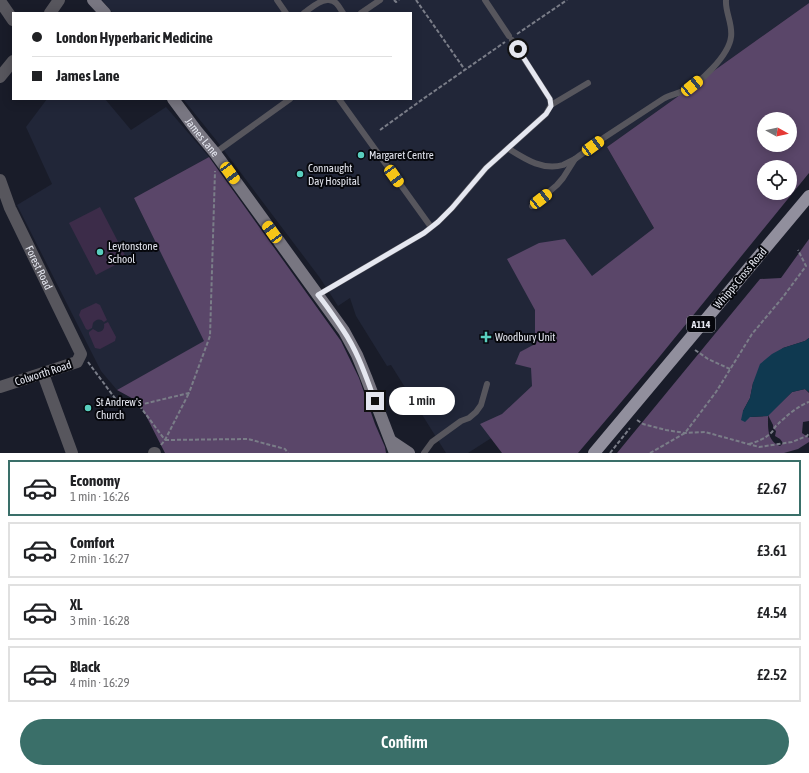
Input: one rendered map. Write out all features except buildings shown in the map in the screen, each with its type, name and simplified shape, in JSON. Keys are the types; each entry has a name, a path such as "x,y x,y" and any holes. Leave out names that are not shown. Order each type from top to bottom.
{"main road":[{"name":"Whipps Cross Road","path":"594,453 809,196"}],"street":[{"path":"51,12 59,0"},
{"path":"93,0 103,12"},
{"path":"0,1 12,19"},
{"path":"0,77 12,62"},
{"name":"James Lane","path":"174,100 215,153 344,331 357,355 395,453"},
{"name":"Forest Road","path":"0,180 10,208 81,354"},
{"name":"Colworth Road","path":"0,387 77,362 81,354"},
{"path":"42,374 72,453"},
{"path":"391,441 409,453"}],"lane":[{"path":"277,0 285,12"},
{"path":"305,12 323,0 333,1 342,12"},
{"path":"363,12 380,0"},
{"path":"485,0 512,38 551,102"},
{"path":"509,148 522,157 542,166 558,166 574,159 663,99 684,91 692,86 718,62 725,52 731,37 726,0"},
{"path":"318,295 424,233 452,208 486,168 546,114 551,102 588,83"},
{"path":"215,153 289,100"},
{"path":"340,100 431,227"},
{"path":"532,206 557,185 574,159"},
{"path":"424,453 432,442 476,412 481,405 487,384"}],"path":[{"path":"394,0 396,2 399,0"},
{"path":"416,0 465,70"},
{"path":"380,130 567,0"},
{"path":"165,440 188,393 210,336 215,153"},
{"path":"650,453 685,433 716,392 752,334 783,297 806,266 798,250"},
{"path":"695,350 708,359 730,369"},
{"path":"81,354 93,367 117,401 127,405 139,405 188,393"},
{"path":"748,444 764,438 772,432 788,415 805,403 809,402"},
{"path":"139,405 165,440"},
{"path":"637,420 643,424 685,433 705,432 719,435 759,447 792,442 807,436 809,433"},
{"path":"165,440 248,439 285,449 288,453"}],"shaded area":[{"path":"102,0 809,0 809,3 607,147 654,228 592,277 565,239 618,357 468,453 446,453 391,365 387,366 356,316 350,298 338,306 320,278 216,140 184,100 412,100 412,12 112,12"},
{"path":"809,3 809,173 797,188 797,160 757,160 757,200 787,200 656,361 578,453 502,453 480,424 502,414 532,386 531,368 515,364 520,352 535,344 535,310 507,259 539,243 565,239 592,276 654,228 607,147"},
{"name":"Leytonstone School","path":"46,100 106,100 131,130 166,107 209,157 134,198 205,341 117,390 101,371 17,205 52,184 26,127"},
{"path":"209,157 341,341 359,378 386,453 165,453 139,402 117,390 204,341 134,198"},
{"path":"100,207 127,259 96,275 69,223"},
{"path":"809,239 809,338 805,341 783,348 753,383 750,398 743,411 750,417 768,416 768,429 770,437 780,446 783,443 775,436 776,431 773,428 768,415 792,392 805,389 809,393 809,421 803,422 802,433 809,438 809,442 798,449 784,453 617,453 760,279 781,278"},
{"path":"96,303 100,305 107,320 104,322 97,320 93,323 92,328 88,330 86,329 79,315 81,310"},
{"path":"108,322 116,337 115,341 100,349 95,348 89,332 93,329 98,332 103,330 104,324"},
{"path":"809,338 809,392 805,389 792,392 768,416 750,417 745,422 741,420 743,411 750,398 753,383 760,364 772,354 783,348 805,341"}],"place":[{"name":"Margaret Centre","path":"361,155"},
{"name":"Connaught Day Hospital","path":"300,174"},
{"name":"Leytonstone School","path":"100,252"},
{"name":"Woodbury Unit","path":"486,337"},
{"name":"St Andrew's Church","path":"88,408"}],"route":[{"path":"375,401 351,343 318,295 424,233 438,222 486,168 546,114 551,106 550,99 518,49"}]}
